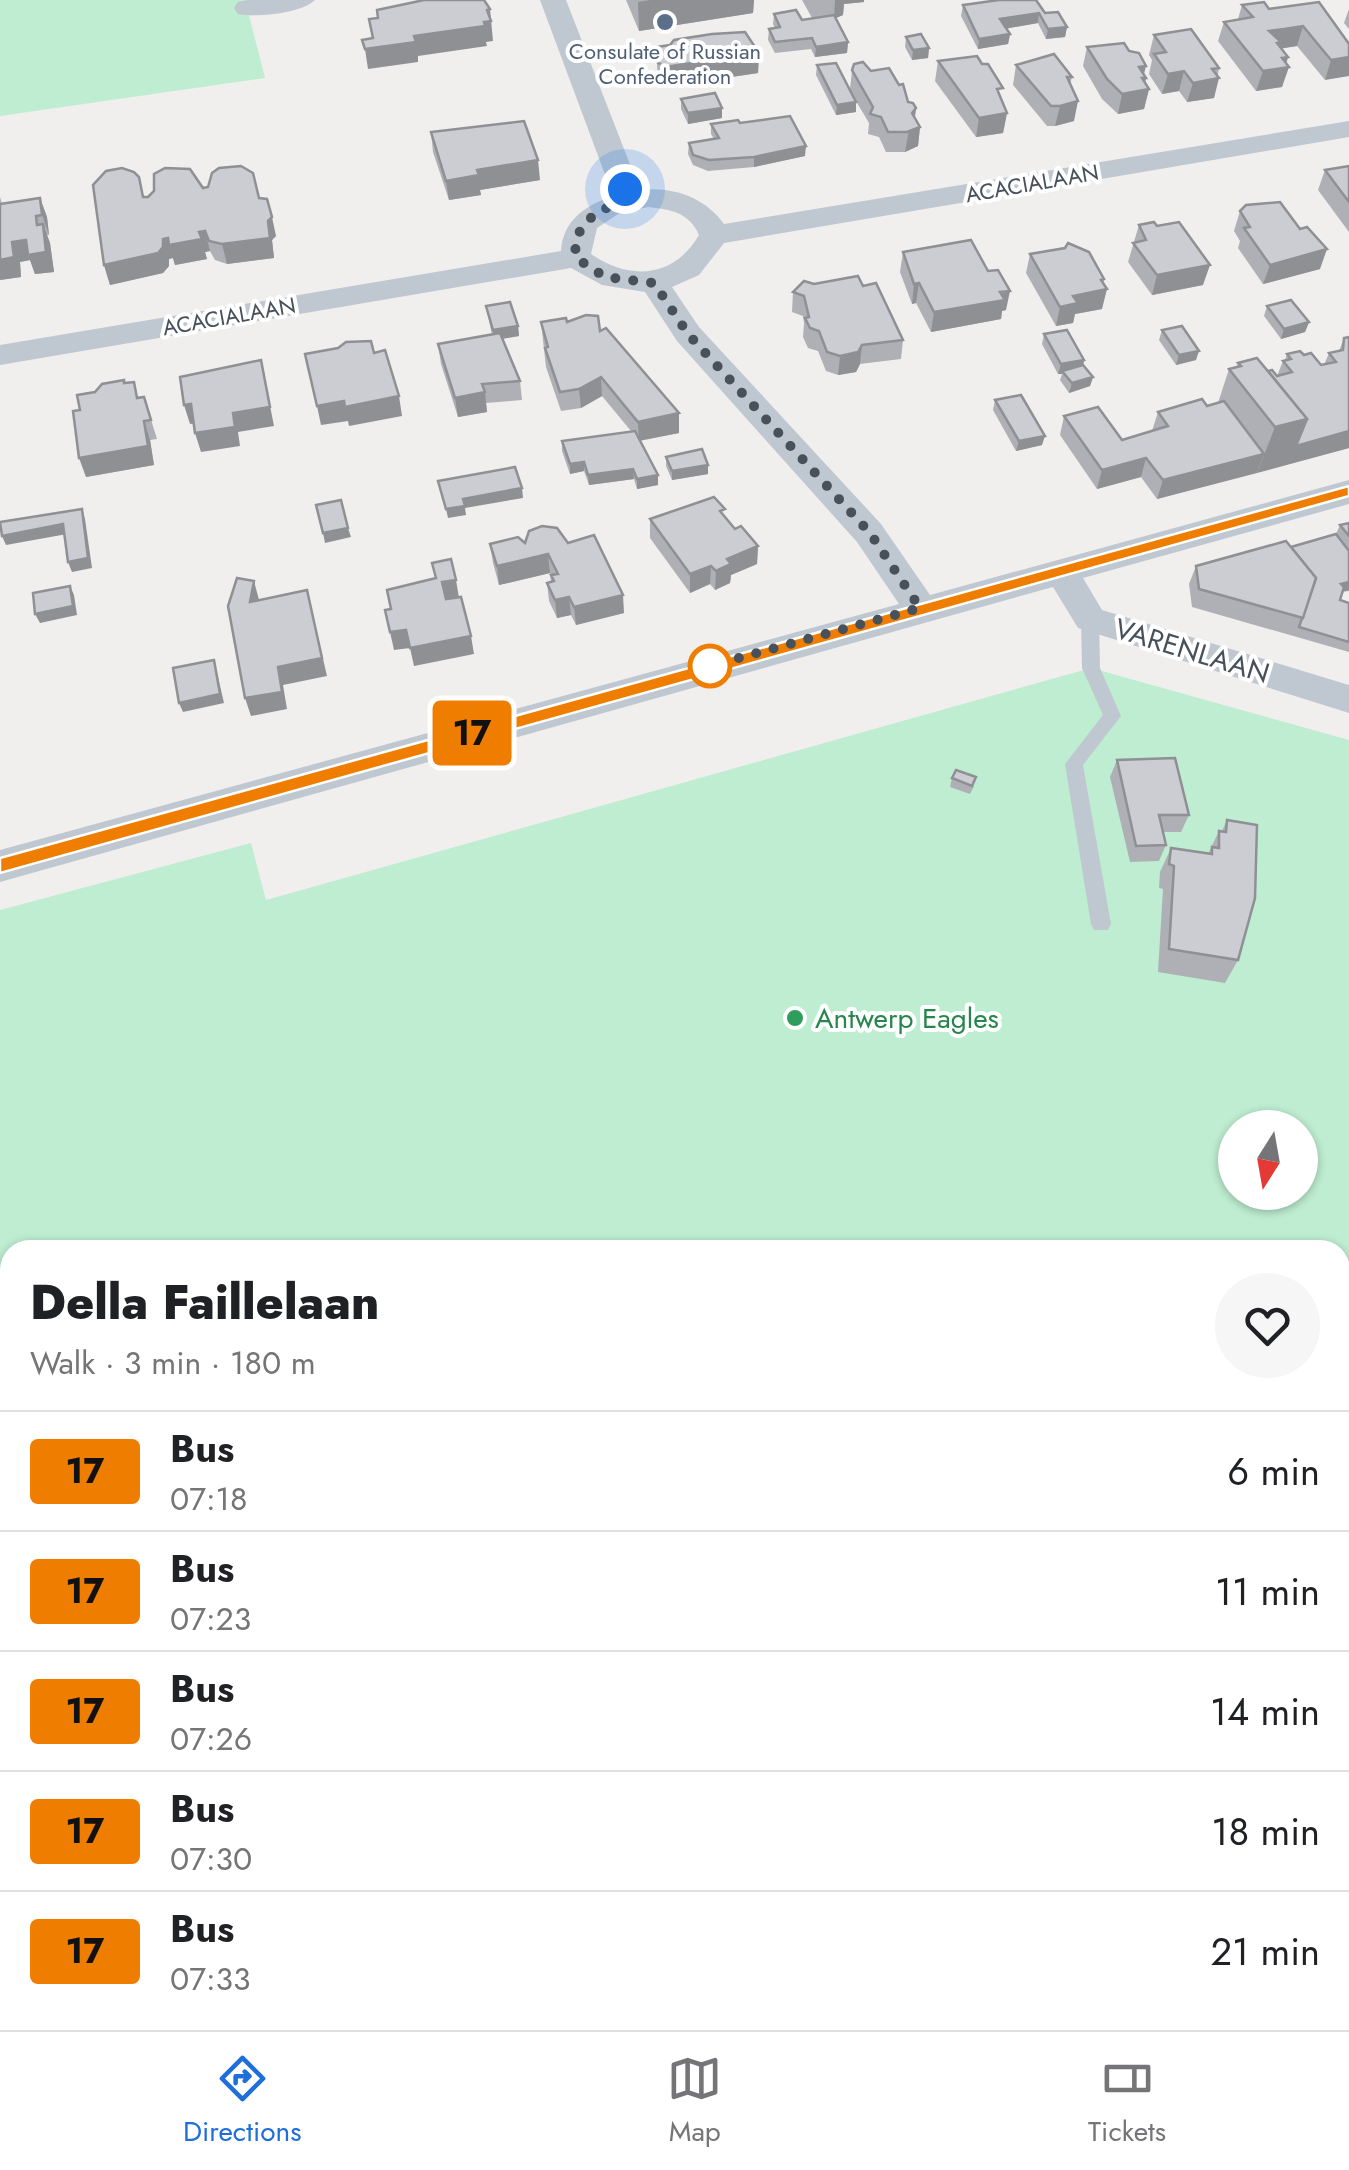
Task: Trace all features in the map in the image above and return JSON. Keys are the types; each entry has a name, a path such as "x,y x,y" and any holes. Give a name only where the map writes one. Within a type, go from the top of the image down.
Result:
{"street":[{"path":"247,8 302,0"},
{"path":"553,0 629,200"},
{"name":"ACACIALAAN","path":"714,235 1349,129"},
{"path":"648,198 685,204 710,222 714,235 708,250 694,265 654,283 605,277 576,258 574,245 590,218 604,206 648,198"},
{"name":"ACACIALAAN","path":"0,356 576,258"},
{"path":"654,283 688,334 870,533 920,608"},
{"path":"0,866 1349,492"},
{"name":"VARENLAAN","path":"1060,570 1090,619 1349,699"}],"lane":[{"path":"1090,619 1090,668 1112,716 1074,764 1101,924"}],"green space":[{"path":"0,0 245,0 265,78 0,116"},
{"name":"Antwerp Eagles","path":"1091,668 1349,740 1349,1240 0,1240 0,910 251,843 266,900"}],"building":[{"path":"424,0 484,0 491,21 484,22 485,26 414,36 416,42 365,49 362,40 373,38 369,19 378,18 377,10"},
{"path":"1036,0 1045,13 1058,12 1067,27 1048,29 1039,13 1000,19 1010,34 979,39 963,5"},
{"path":"1264,2 1269,9 1319,2 1349,44 1349,57 1331,60 1303,26 1269,31 1281,42 1277,43 1288,57 1282,58 1289,67 1263,71 1224,22 1253,17 1242,5"},
{"path":"796,10 802,20 834,15 848,42 816,47 812,38 775,42 769,29 780,27 774,14"},
{"path":"1191,29 1219,68 1212,69 1219,78 1193,83 1184,71 1168,74 1154,54 1166,52 1154,35"},
{"path":"745,32 759,53 665,67 657,62 656,47 670,45 674,40"},
{"path":"921,34 929,48 913,50 906,37"},
{"path":"1124,43 1129,51 1139,53 1146,66 1139,67 1146,78 1142,78 1149,89 1122,94 1107,79 1087,47"},
{"path":"1054,54 1072,77 1067,77 1078,101 1051,106 1016,65"},
{"path":"977,56 982,64 988,64 1003,88 997,89 1007,113 979,118 938,61"},
{"path":"863,62 871,71 889,68 899,85 903,84 908,102 916,108 912,113 920,127 888,132 881,117 870,114 873,107 852,70 854,64"},
{"path":"836,63 856,102 837,105 817,65"},
{"path":"715,93 722,108 688,113 681,99"},
{"path":"790,116 806,146 754,157 709,160 693,155 689,143 719,138 711,124"},
{"path":"524,121 538,160 477,170 479,175 446,181 431,132"},
{"path":"241,166 253,173 259,198 267,199 272,217 268,221 270,238 222,244 209,241 205,231 199,232 202,239 169,245 168,238 163,239 158,253 104,265 93,185 106,171 122,168 134,172 139,177 143,197 148,197 154,191 154,174 165,168 190,169 203,188 208,187 212,173 219,168"},
{"path":"1349,166 1349,202 1325,170"},
{"path":"40,198 42,215 36,216 37,225 43,224 46,252 28,255 26,240 12,242 14,257 0,260 0,204"},
{"path":"1280,202 1300,229 1307,227 1327,249 1270,265 1244,228 1250,227 1240,211 1246,205"},
{"path":"1154,222 1157,226 1179,222 1210,265 1157,275 1133,243 1146,240 1139,225"},
{"path":"971,240 988,271 998,270 1010,291 1000,292 1005,300 934,312 919,283 914,284 903,252"},
{"path":"1068,243 1089,252 1107,289 1073,296 1078,303 1060,307 1030,254 1065,248"},
{"path":"858,276 863,286 876,283 903,340 862,345 858,352 840,356 827,352 819,331 810,328 805,318 809,317 804,296 793,292 804,281 814,284"},
{"path":"1291,300 1309,322 1284,329 1267,306"},
{"path":"510,302 518,326 493,330 486,306"},
{"path":"586,315 598,316 600,331 606,328 679,413 638,422 601,377 579,389 560,392 541,322 566,318 567,322"},
{"path":"1182,326 1199,351 1179,355 1162,330"},
{"path":"1067,330 1084,360 1061,364 1044,334"},
{"path":"500,333 520,381 482,384 485,392 455,398 438,344"},
{"path":"1349,337 1349,431 1296,446 1307,419 1268,371 1277,376 1292,372 1283,361 1291,359 1287,354 1300,351 1304,355 1311,353 1321,365 1336,362 1329,353 1343,350 1344,338"},
{"path":"371,341 374,353 385,350 399,396 345,407 344,401 317,406 305,354 338,348 346,342"},
{"path":"1257,358 1307,419 1275,427 1229,369"},
{"path":"261,360 270,407 233,413 235,427 195,433 191,404 184,405 180,377"},
{"path":"1083,365 1093,377 1072,383 1062,371"},
{"path":"124,380 134,382 137,398 144,397 151,420 144,421 148,446 79,458 73,411 80,410 77,395"},
{"path":"1021,395 1045,436 1019,441 995,400"},
{"path":"1202,399 1207,406 1224,401 1264,454 1163,480 1146,458 1102,470 1064,416 1098,407 1122,440 1168,426 1158,412"},
{"path":"635,431 658,475 637,479 633,469 588,475 584,462 570,464 562,441"},
{"path":"702,449 708,465 672,471 666,457"},
{"path":"515,467 522,488 463,499 465,506 446,509 438,481"},
{"path":"714,497 735,529 741,526 758,546 727,559 731,564 716,571 711,566 690,574 650,519"},
{"path":"341,500 348,528 323,533 316,505"},
{"path":"82,509 88,558 68,562 63,524 2,536 0,522"},
{"path":"542,526 557,528 568,543 594,535 623,595 574,607 569,597 555,600 547,583 554,581 551,575 558,574 548,554 497,566 490,544 518,537 525,543 529,531"},
{"path":"1336,534 1349,551 1349,582 1341,584 1344,587 1340,600 1349,603 1349,642 1299,627 1316,578 1291,547"},
{"path":"1286,541 1316,578 1303,618 1199,589 1196,566"},
{"path":"451,559 456,580 442,582 446,599 461,597 471,636 410,648 406,630 390,632 385,610 391,609 387,590 436,578 432,563"},
{"path":"237,578 254,581 250,602 307,590 322,658 278,667 282,692 245,698 228,606"},
{"path":"70,586 73,606 35,614 33,593"},
{"path":"214,660 220,694 179,703 173,668"},
{"path":"1175,758 1189,815 1159,815 1166,845 1136,846 1117,760"},
{"path":"956,770 976,777 972,786 952,778"},
{"path":"1227,820 1257,825 1255,898 1238,960 1169,949 1174,866 1169,864 1171,848 1212,854 1212,847 1219,848 1219,831 1226,832"}],"bus line":[{"name":"17","path":"0,866 840,630 1349,492"}],"place":[{"name":"Consulate of Russian Confederation","path":"665,22"},
{"name":"Antwerp Eagles","path":"795,1018"}],"route":[{"path":"625,189 629,200 604,206 581,229 574,245 576,258 605,277 629,283 654,283 688,334 870,533 920,608 710,666"}]}
